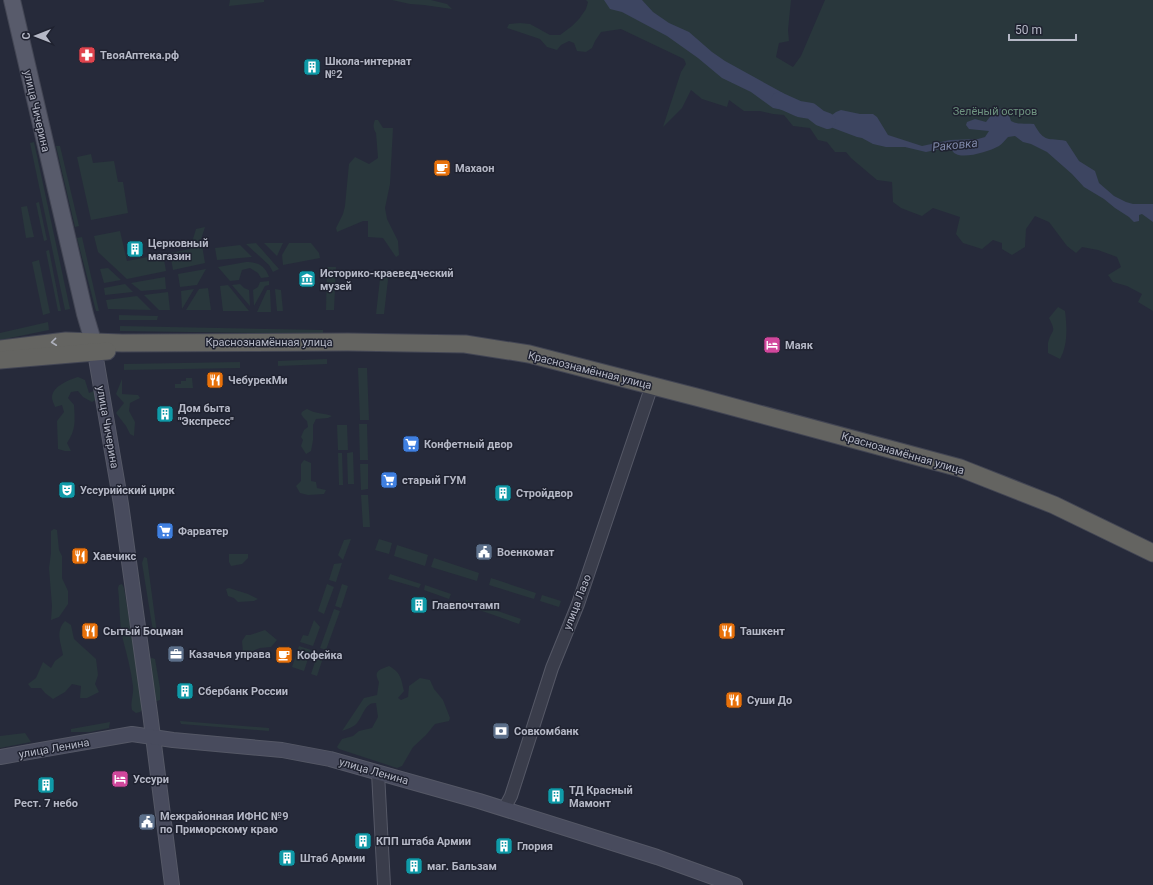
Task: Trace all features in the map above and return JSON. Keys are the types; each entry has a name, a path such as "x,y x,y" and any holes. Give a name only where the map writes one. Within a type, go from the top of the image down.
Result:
{"highway":[{"name":"Краснознамённая улица","path":"0,349 66,341 94,346 456,352 529,358 649,394 749,416"},
{"name":"Краснознамённая улица","path":"0,360 122,343 348,342 465,344 529,358 749,416 931,460 1073,522 1153,563"},
{"name":"Краснознамённая улица","path":"976,480 1054,505 1153,553"}],"main road":[{"name":"улица Чичерина","path":"12,0 85,314 94,346 121,504 172,885"},
{"name":"улица Ленина","path":"0,756 132,734 173,740 282,750 330,759 504,809 657,857 735,885"}],"street":[{"name":"улица Лазо","path":"504,809 511,796 552,668 578,604 649,394"},
{"path":"378,773 384,885"}],"green space":[{"path":"230,0 264,0 264,2 229,6"},
{"path":"392,0 431,0 447,4 452,9 410,4"},
{"name":"Зелёный остров","path":"586,0 791,0 788,30 789,41 779,43 776,57 793,67 801,56 825,0 1153,0 1153,311 1138,302 1142,294 1127,286 1113,282 1108,275 1121,267 1117,257 1098,250 1082,247 1076,253 1067,246 1049,222 1035,216 1026,229 1025,247 1012,255 1002,249 1002,243 993,240 982,249 963,243 956,234 960,217 933,208 922,216 901,208 893,202 892,182 877,180 846,152 835,152 827,142 818,140 810,128 793,126 784,115 760,111 744,111 729,100 727,107 702,99 691,90 682,108 663,127 681,72 686,64 684,59 621,29 601,32 592,48 586,52 577,51 574,43 569,41 561,45 557,50 547,47 540,39 507,28 509,24 530,24 550,35 560,35 579,19 586,9 588,2"},
{"path":"375,120 378,120 383,128 393,128 390,184 385,208 387,219 398,241 399,255 396,257 383,238 368,237 368,221 363,221 337,232 336,228 345,206 349,164 355,157 369,164 378,158 376,133 374,130"},
{"path":"34,142 70,309 65,310 30,143"},
{"path":"56,146 60,146 79,226 75,227"},
{"path":"91,154 93,163 114,161 118,182 123,182 128,213 91,220 77,157"},
{"path":"39,202 47,240 44,241 36,203"},
{"path":"27,206 34,237 26,238 21,207"},
{"path":"205,227 201,239 205,263 173,270 170,253 190,249 196,229"},
{"path":"120,231 127,261 163,254 166,271 127,279 98,252 94,236"},
{"path":"82,237 99,311 96,311 77,238"},
{"path":"256,243 279,269 273,272 269,265 246,244"},
{"path":"264,243 283,243 277,256"},
{"path":"289,243 311,243 319,253 320,258 283,265 282,255"},
{"path":"240,245 252,257 217,260 215,248"},
{"path":"49,250 61,311 58,311 46,251"},
{"path":"39,260 50,313 43,315 32,262"},
{"path":"246,262 260,265 269,277 261,278 258,273 250,268 242,270 239,280 230,281 218,267"},
{"path":"327,267 336,267 334,310 326,310"},
{"path":"108,268 121,280 104,283 100,269"},
{"path":"206,269 197,285 180,287 178,274"},
{"path":"381,270 389,271 384,314 376,314"},
{"path":"165,277 166,289 141,291 131,283"},
{"path":"269,281 269,285 265,286 254,306 253,290 258,287 260,282"},
{"path":"125,284 133,292 105,295 104,288"},
{"path":"240,284 249,290 250,306 232,285"},
{"path":"228,285 249,311 223,311 220,286"},
{"path":"208,288 211,310 186,310 199,289"},
{"path":"194,289 182,309 181,291"},
{"path":"275,289 281,290 283,311 277,311"},
{"path":"267,290 270,290 271,312 257,312"},
{"path":"168,292 170,310 159,310 144,295"},
{"path":"137,296 151,310 108,309 106,300"},
{"path":"1058,307 1065,311 1066,323 1066,342 1060,359 1048,353 1048,343 1053,331 1049,318"},
{"path":"119,315 158,316 157,320 119,320"},
{"path":"48,322 49,330 0,340 0,333"},
{"path":"120,326 323,330 323,334 120,331"},
{"path":"327,359 327,364 278,366 278,361"},
{"path":"240,362 240,368 124,370 124,364"},
{"path":"358,368 367,368 369,420 360,420"},
{"path":"78,377 85,380 89,393 96,390 97,399 92,402 83,397 78,391 71,392 68,398 74,405 75,416 72,434 67,443 71,451 65,451 58,449 57,421 64,412 62,405 55,407 52,398 58,387"},
{"path":"186,378 192,378 193,388 175,388 175,384 181,384 181,381 186,381"},
{"path":"122,379 122,394 138,395 140,398 130,403 129,411 135,422 134,436 130,434 116,413 124,403 116,394"},
{"path":"307,409 313,412 332,416 328,418 316,419 313,425 311,451 306,454 301,446 303,440 301,437 304,430 308,427 307,421 301,413"},
{"path":"359,424 367,424 368,460 360,460"},
{"path":"337,425 347,425 348,450 338,450"},
{"path":"353,452 354,484 348,484 347,453"},
{"path":"338,453 342,453 343,485 339,485"},
{"path":"304,460 311,463 311,481 316,482 317,488 326,490 324,494 308,495 300,493 296,486 301,481 301,464"},
{"path":"360,464 368,464 368,489 361,490"},
{"path":"361,495 368,495 370,527 363,527"},
{"path":"54,529 57,530 59,550 62,556 62,578 68,591 68,604 59,617 51,620 52,606 49,568 51,531"},
{"path":"351,539 343,560 338,555 344,540"},
{"path":"379,539 392,543 389,554 375,550"},
{"path":"397,545 428,555 425,566 394,556"},
{"path":"229,554 248,554 248,558 242,564 231,566 229,562"},
{"path":"144,557 147,558 157,633 153,631 142,563"},
{"path":"434,558 479,573 477,581 431,567"},
{"path":"342,563 336,582 329,580 334,564"},
{"path":"390,574 421,584 419,588 388,579"},
{"path":"491,578 536,593 534,599 489,585"},
{"path":"122,584 124,588 144,708 140,712 136,713 132,710 131,704 133,686 121,628 118,588 119,585"},
{"path":"327,584 334,587 324,614 318,611"},
{"path":"342,584 348,586 341,608 335,606"},
{"path":"425,585 451,594 449,599 424,590"},
{"path":"229,588 258,599 254,601 238,602 234,598 228,596 226,589"},
{"path":"542,595 561,601 559,607 540,601"},
{"path":"466,600 521,619 519,624 465,605"},
{"path":"334,609 340,611 326,650 320,648"},
{"path":"314,620 320,627 313,646 300,642 303,635 308,636"},
{"path":"65,621 71,625 74,639 96,659 98,675 95,684 99,692 87,698 80,698 81,686 72,684 65,692 53,699 41,688 31,688 28,684 36,678 43,662 51,668 55,661 63,655 59,633"},
{"path":"265,630 277,640 271,647 260,648 243,653 242,641 246,635"},
{"path":"299,646 311,650 304,671 292,667"},
{"path":"318,653 324,655 317,676 311,674"},
{"path":"148,659 155,659 160,688 160,700 154,702"},
{"path":"389,666 400,676 402,683 404,691 398,698 401,700 408,697 409,686 420,678 430,680 434,689 443,700 450,718 449,721 435,724 413,747 402,766 397,768 339,749 337,747 342,739 353,736 359,731 372,728 378,717 376,703 372,703 367,707 356,724 342,731 364,698 377,695 379,682 377,673 378,671"},
{"path":"180,721 269,728 269,731 181,724"},
{"path":"110,722 109,728 90,732 71,732 71,729"},
{"path":"25,733 31,742 0,748 0,736"}],"water":[{"path":"604,0 642,0 653,12 669,23 689,32 725,61 783,93 799,109 797,111 773,108 751,92 722,78 698,58 667,36 622,12 610,9"},
{"path":"815,109 822,116 828,118 841,110 860,114 873,114 877,117 888,135 922,146 950,140 978,139 985,137 989,131 969,129 966,125 967,122 975,119 986,122 996,109 1002,109 1009,115 1011,121 1013,122 1034,124 1044,137 1066,141 1079,161 1095,171 1099,183 1114,196 1133,204 1153,204 1153,222 1142,214 1139,215 1139,221 1134,222 1104,199 1084,187 1047,152 1031,144 1023,142 1015,136 1008,137 999,146 990,150 965,156 955,154 950,147 926,152 905,147 886,147 873,144 862,138 825,125 812,118 808,113"}],"waterway":[{"name":"Раковка","path":"779,100 799,109 811,111 820,118 828,121"}],"place":[{"name":"ТвояАптека.рф","path":"87,55"},
{"name":"Школа-интернат №2","path":"312,67"},
{"name":"Махаон","path":"442,168"},
{"name":"Церковный магазин","path":"135,249"},
{"name":"Историко-краеведческий музей","path":"307,279"},
{"name":"Маяк","path":"772,345"},
{"name":"ЧебурекМи","path":"215,380"},
{"name":"Дом быта \"Экспресс\"","path":"165,414"},
{"name":"Конфетный двор","path":"411,444"},
{"name":"старый ГУМ","path":"389,480"},
{"name":"Уссурийский цирк","path":"67,490"},
{"name":"Стройдвор","path":"503,493"},
{"name":"Фарватер","path":"165,531"},
{"name":"Военкомат","path":"484,552"},
{"name":"Хавчикс","path":"80,556"},
{"name":"Главпочтамп","path":"419,605"},
{"name":"Сытый Боцман","path":"90,631"},
{"name":"Ташкент","path":"727,631"},
{"name":"Казачья управа","path":"176,654"},
{"name":"Кофейка","path":"284,655"},
{"name":"Сбербанк России","path":"185,691"},
{"name":"Суши До","path":"734,700"},
{"name":"Совкомбанк","path":"501,731"},
{"name":"Уссури","path":"120,779"},
{"name":"Рест. 7 небо","path":"46,785"},
{"name":"ТД Красный Мамонт","path":"556,796"},
{"name":"Межрайонная ИФНС №9 по Приморскому краю","path":"147,822"},
{"name":"КПП штаба Армии","path":"363,841"},
{"name":"Глория","path":"504,846"},
{"name":"Штаб Армии","path":"287,858"},
{"name":"маг. Бальзам","path":"414,866"}]}
